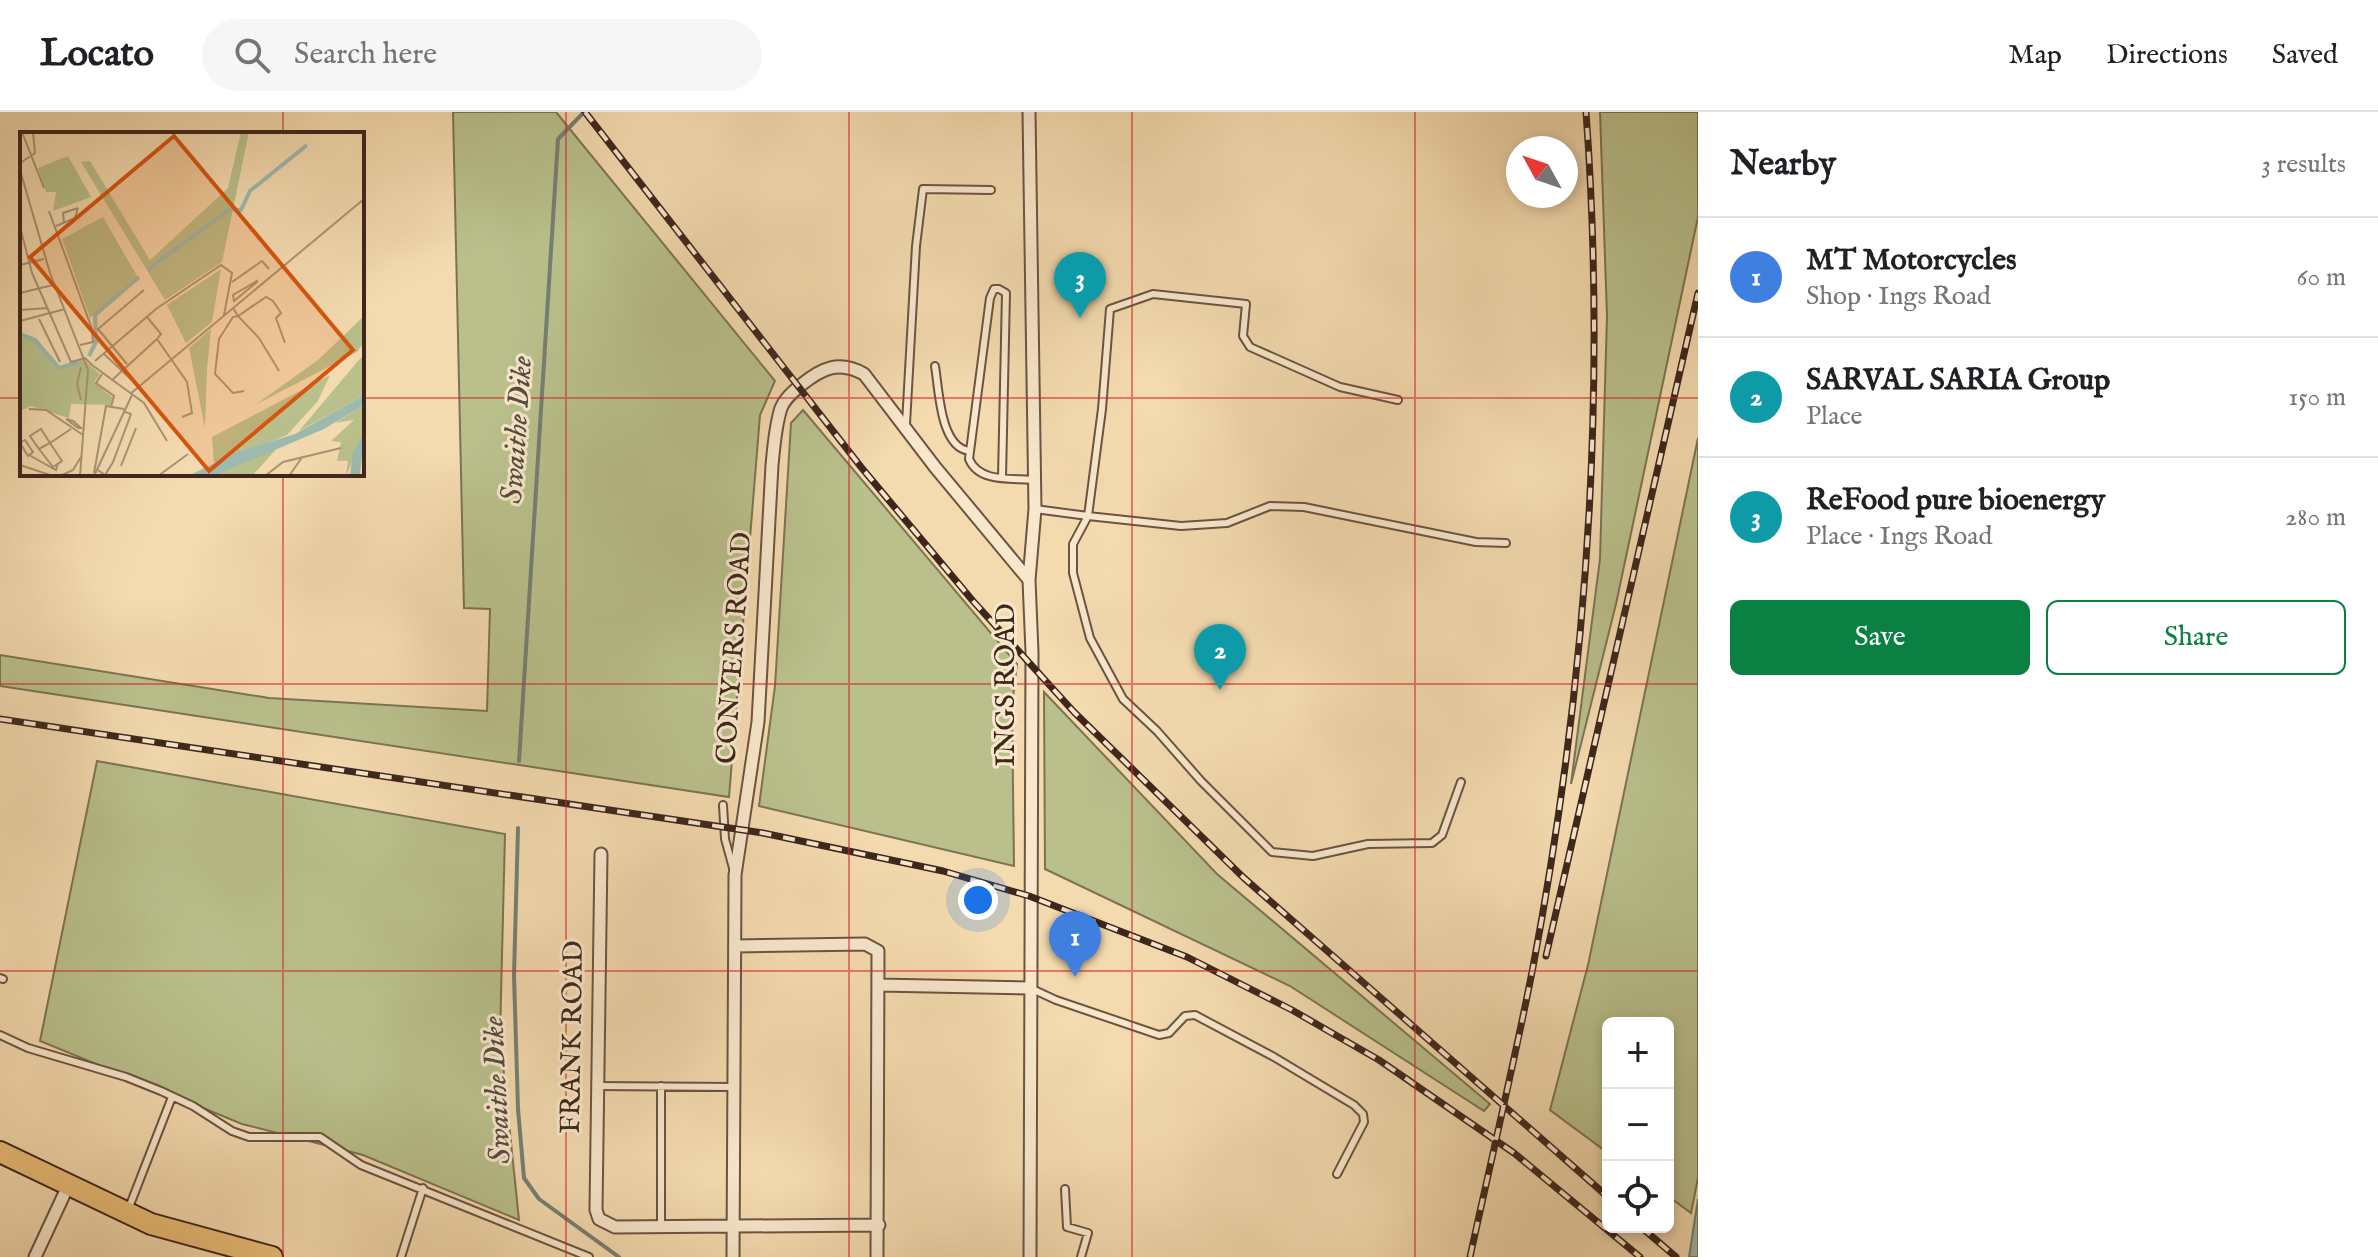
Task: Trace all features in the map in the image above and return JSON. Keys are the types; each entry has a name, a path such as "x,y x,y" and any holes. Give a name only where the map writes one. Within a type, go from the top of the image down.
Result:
{"highway":[{"path":"0,1152 151,1224 224,1251 272,1257"}],"street":[{"name":"INGS ROAD","path":"1029,112 1035,480 1029,580 1032,652 1030,1257"},
{"name":"CONYERS ROAD","path":"733,1257 735,875 758,722 776,428 787,397 818,371 837,365 864,374 1029,580"},
{"name":"FRANK ROAD","path":"601,854 596,1210 599,1219 615,1227 661,1226"},
{"path":"736,946 871,945 878,951 877,1257"},
{"path":"879,985 1030,988"},
{"path":"35,1257 68,1186"},
{"path":"661,1226 879,1225"}],"lane":[{"path":"905,428 915,261 923,189 991,190"},
{"path":"1002,477 1006,299 1004,289 994,289 990,298 969,451 972,467 979,473 1002,477 1035,480"},
{"path":"1398,400 1340,387 1250,347 1243,336 1246,304 1153,294 1110,309 1102,409 1088,516 1073,544 1073,573 1090,638 1123,699 1272,852 1313,856 1368,844 1432,843 1442,835 1461,782"},
{"path":"935,366 948,435 956,446 969,451"},
{"path":"1035,509 1181,526 1227,523 1270,506 1304,507 1476,542 1506,543"},
{"path":"723,805 725,839 735,875"},
{"path":"1030,988 1159,1035 1169,1033 1185,1016 1195,1015 1354,1105 1363,1114 1364,1122 1337,1174"},
{"path":"0,1035 28,1048 126,1077 193,1106 232,1131 249,1137 320,1137 361,1165 589,1257"},
{"path":"596,1086 735,1087"},
{"path":"661,1086 661,1226"},
{"path":"127,1214 172,1097"},
{"path":"401,1257 423,1188"},
{"path":"1065,1189 1067,1227 1088,1233 1081,1257"}],"green space":[{"path":"453,112 556,112 775,381 760,415 729,797 0,686 0,655 269,698 487,711 490,609 464,608"},
{"path":"1600,112 1698,112 1698,217 1616,604 1571,784 1600,559 1607,316"},
{"path":"803,410 1017,664 1012,706 1014,866 759,806 775,686 791,423"},
{"path":"1698,438 1698,1178 1691,1213 1674,1200 1674,1017 1602,1017 1602,1149 1550,1110 1588,965"},
{"path":"1044,692 1217,874 1490,1104 1484,1111 1290,986 1045,869"},
{"path":"97,761 505,834 500,1036 519,1220 363,1155 242,1124 40,1041"}],"shaded area":[{"path":"1698,1199 1698,1257 1689,1257"}],"waterway":[{"name":"Swaithe Dike","path":"519,761 558,139 584,112"},
{"name":"Swaithe Dike","path":"518,828 514,975 518,1109 524,1178 539,1199 619,1257"}],"railway":[{"path":"585,112 861,467 973,601 1074,712 1244,878 1602,1192"},
{"path":"1470,1257 1533,967 1567,755 1579,648 1587,541 1594,327 1586,112"},
{"path":"1546,956 1698,293"},
{"path":"0,719 763,833 943,871 1029,896 1187,957 1292,1010 1379,1060 1514,1153 1640,1257"},
{"path":"1648,1233 1676,1257"}],"place":[{"name":"ReFood pure bioenergy","path":"1080,318"},
{"name":"SARVAL SARIA Group","path":"1220,690"},
{"name":"MT Motorcycles","path":"1075,977"}]}
